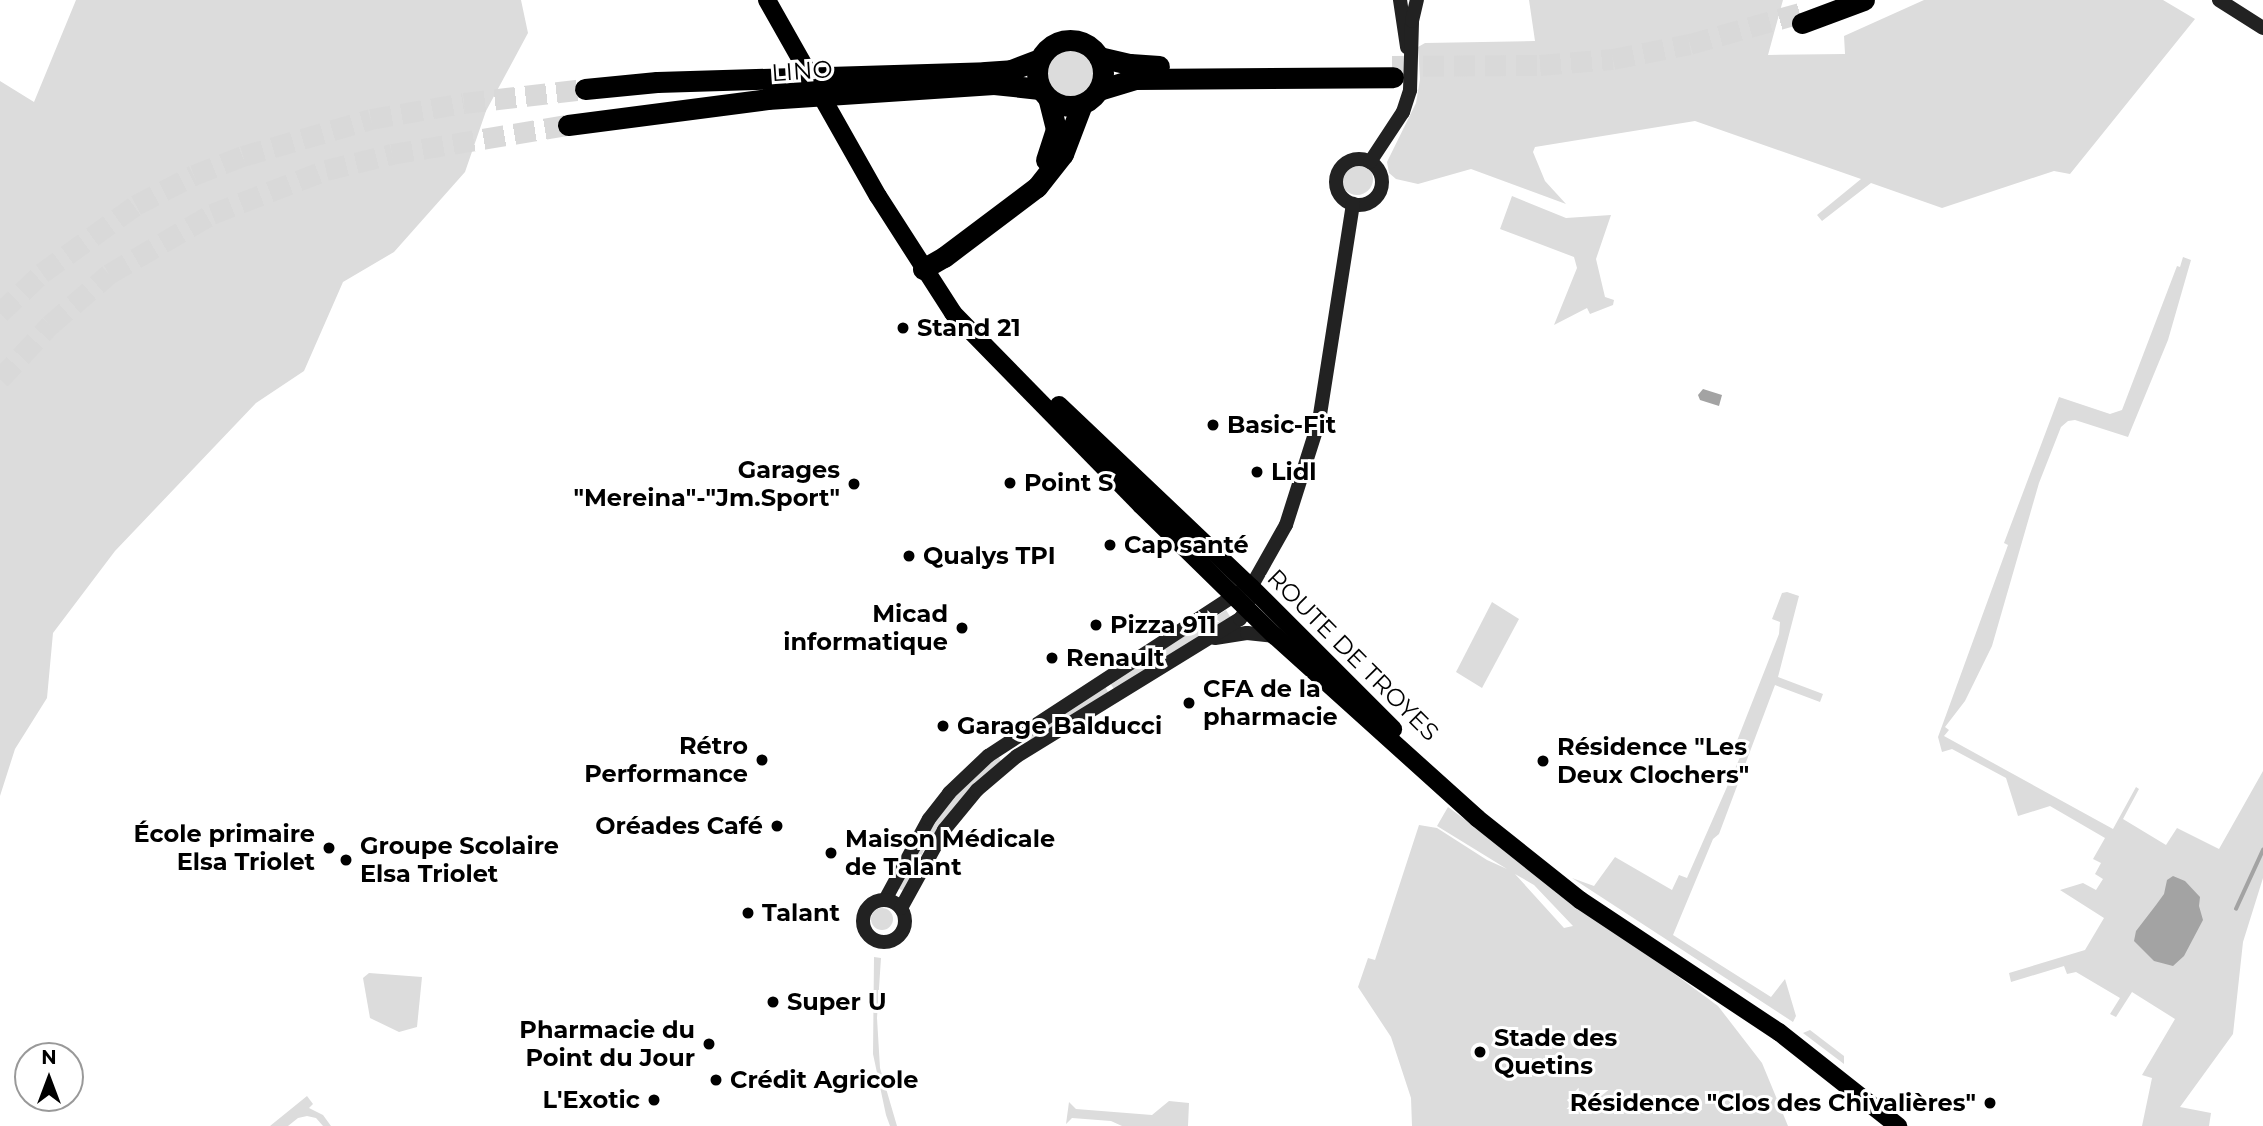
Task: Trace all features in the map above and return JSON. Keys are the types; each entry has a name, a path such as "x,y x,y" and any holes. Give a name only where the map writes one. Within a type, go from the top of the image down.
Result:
{"highway":[{"path":"1837,0 1803,17 1864,0"},
{"name":"LINO","path":"585,89 657,82 1011,70 1039,60 1050,46 1066,40 1082,43 1099,57 1153,66 1398,68"},
{"path":"1099,57 1103,74 1099,90"},
{"path":"923,270 941,245 1023,184 1043,164 1055,135 1056,123 1036,77 1039,60"},
{"path":"923,270 1037,187 1063,154 1082,104 1099,90 1135,79 1398,68"},
{"name":"LINO","path":"568,125 767,99 995,84 1044,94 1067,107 1082,104"}],"main road":[{"path":"767,0 923,270 953,313 1140,505 1246,594 1275,636 1477,818 1580,900 1779,1032 1898,1126"},
{"name":"ROUTE DE TROYES","path":"1246,594 1415,751 1444,786"}],"street":[{"path":"1370,162 1403,112 1410,90 1398,68 1402,30 1400,0"},
{"path":"1398,68 1417,0"},
{"path":"2219,0 2263,28"},
{"path":"1355,159 1370,162 1380,174 1381,189 1373,200 1353,204 1346,200 1337,188 1338,173 1348,162 1355,159"},
{"path":"901,908 885,900 872,904 864,914 865,927 870,937 884,941 901,933 905,921 901,908 944,830 977,790 1017,756 1240,619 1246,594 1286,524 1319,421 1353,204"},
{"path":"885,900 929,819 949,793 988,756 1041,719 1225,603 1246,594"},
{"path":"1200,643 1228,634 1275,636"}],"shaded area":[{"path":"76,0 521,0 528,33 486,111 465,172 394,252 343,282 304,371 256,403 115,551 53,633 47,698 15,749 0,796 0,81 34,102"},
{"path":"1529,0 1783,0 1768,55 1845,54 1844,36 1924,0 2163,0 2195,19 2070,174 2054,171 1942,208 1871,183 1822,221 1817,215 1861,179 1695,121 1535,147 1533,152 1545,181 1566,204 1471,169 1418,184 1396,179 1389,173 1387,162 1416,103 1420,79 1418,47 1425,43 1535,41"},
{"path":"1069,47 1088,54 1095,73 1088,92 1069,99 1050,92 1043,73 1050,54"},
{"path":"1357,163 1368,168 1373,179 1368,190 1357,195 1346,190 1341,179 1346,168"},
{"path":"1512,196 1566,218 1611,215 1596,259 1605,297 1614,300 1613,305 1590,314 1587,308 1554,325 1577,268 1574,257 1500,229"},
{"path":"2183,257 2191,260 2168,340 2128,437 2075,420 2068,421 2061,427 2039,483 1992,646 1965,701 1945,727 1949,730 1944,736 2113,829 2136,787 2139,789 2123,819 2166,845 2177,828 2219,849 2263,771 2263,878 2243,942 2233,1034 2180,1107 2211,1113 2209,1126 2142,1126 2152,1078 2142,1075 2175,1019 2132,992 2116,1017 2110,1014 2120,998 2076,972 2067,974 2064,966 2011,982 2009,973 2085,950 2104,918 2060,890 2083,883 2096,890 2103,879 2095,874 2101,863 2093,859 2105,838 2050,806 2018,816 2006,778 1952,749 1942,752 1938,737 2008,545 2004,543 2059,397 2110,414 2122,410 2177,266 2180,267"},
{"path":"1703,389 1722,395 1719,406 1700,400 1698,395"},
{"path":"1782,593 1799,596 1778,677 1823,694 1820,702 1775,685 1719,834 1713,839 1673,935 1771,997 1785,979 1796,1016 1793,1022 1572,878 1594,886 1615,857 1672,890 1679,875 1687,878 1741,755 1733,751 1779,634 1780,622 1772,619"},
{"path":"1492,602 1519,619 1482,688 1456,672"},
{"path":"1226,610 1231,618 1114,689 1110,683"},
{"path":"1105,686 1108,692 1029,743 1026,737"},
{"path":"998,755 1001,761 951,812 925,848 904,891 897,888 941,810"},
{"path":"1448,807 1718,1006 1762,1063 1788,1126 1412,1126 1411,1098 1391,1037 1358,987 1368,958 1375,960 1419,825 1437,828 1487,860 1507,869 1437,826","holes":["1515,874 1534,885 1573,926 1564,928"]},
{"path":"2173,876 2185,881 2200,897 2199,906 2203,920 2184,956 2173,966 2154,961 2134,941 2136,931 2164,894 2167,880"},
{"path":"878,908 886,908 893,915 893,923 886,930 878,930 871,923 871,915"},
{"path":"874,957 881,958 877,1018 880,1068 897,1126 890,1126 886,1115 873,1054"},
{"path":"369,973 422,977 417,1027 399,1032 370,1018 363,978"},
{"path":"1810,1030 1844,1056 1844,1064 1803,1033"},
{"path":"307,1096 313,1104 309,1108 323,1115 331,1126 323,1126 316,1118 307,1116 298,1118 288,1126 270,1126"},
{"path":"1169,1101 1189,1103 1188,1126 1122,1126 1111,1121 1072,1118 1066,1124 1069,1102 1076,1109 1152,1115"}],"waterway":[{"path":"2236,909 2263,850"}],"tunnel":[{"path":"1392,66 1540,65 1613,59 1690,44 1804,12"},
{"path":"0,313 42,273 136,205 194,175 243,156 371,119 464,103 585,89"},
{"path":"0,379 50,325 109,274 212,214 326,170 392,154 568,125"}],"place":[{"name":"Stand 21","path":"903,328"},
{"name":"Basic-Fit","path":"1213,425"},
{"name":"Lidl","path":"1257,472"},
{"name":"Point S","path":"1010,483"},
{"name":"Garages \"Mereina\"-\"Jm.Sport\"","path":"854,484"},
{"name":"Cap santé","path":"1110,545"},
{"name":"Qualys TPI","path":"909,556"},
{"name":"Pizza 911","path":"1096,625"},
{"name":"Micad informatique","path":"962,628"},
{"name":"Renault","path":"1052,658"},
{"name":"CFA de la pharmacie","path":"1189,703"},
{"name":"Garage Balducci","path":"943,726"},
{"name":"Rétro Performance","path":"762,760"},
{"name":"Résidence \"Les Deux Clochers\"","path":"1543,761"},
{"name":"Oréades Café","path":"777,826"},
{"name":"École primaire Elsa Triolet","path":"329,848"},
{"name":"Maison Médicale de Talant","path":"831,853"},
{"name":"Groupe Scolaire Elsa Triolet","path":"346,860"},
{"name":"Talant","path":"748,913"},
{"name":"Super U","path":"773,1002"},
{"name":"Pharmacie du Point du Jour","path":"709,1044"},
{"name":"Stade des Quetins","path":"1480,1052"},
{"name":"Crédit Agricole","path":"716,1080"},
{"name":"L'Exotic","path":"654,1100"},
{"name":"Résidence \"Clos des Chivalières\"","path":"1990,1103"}]}
